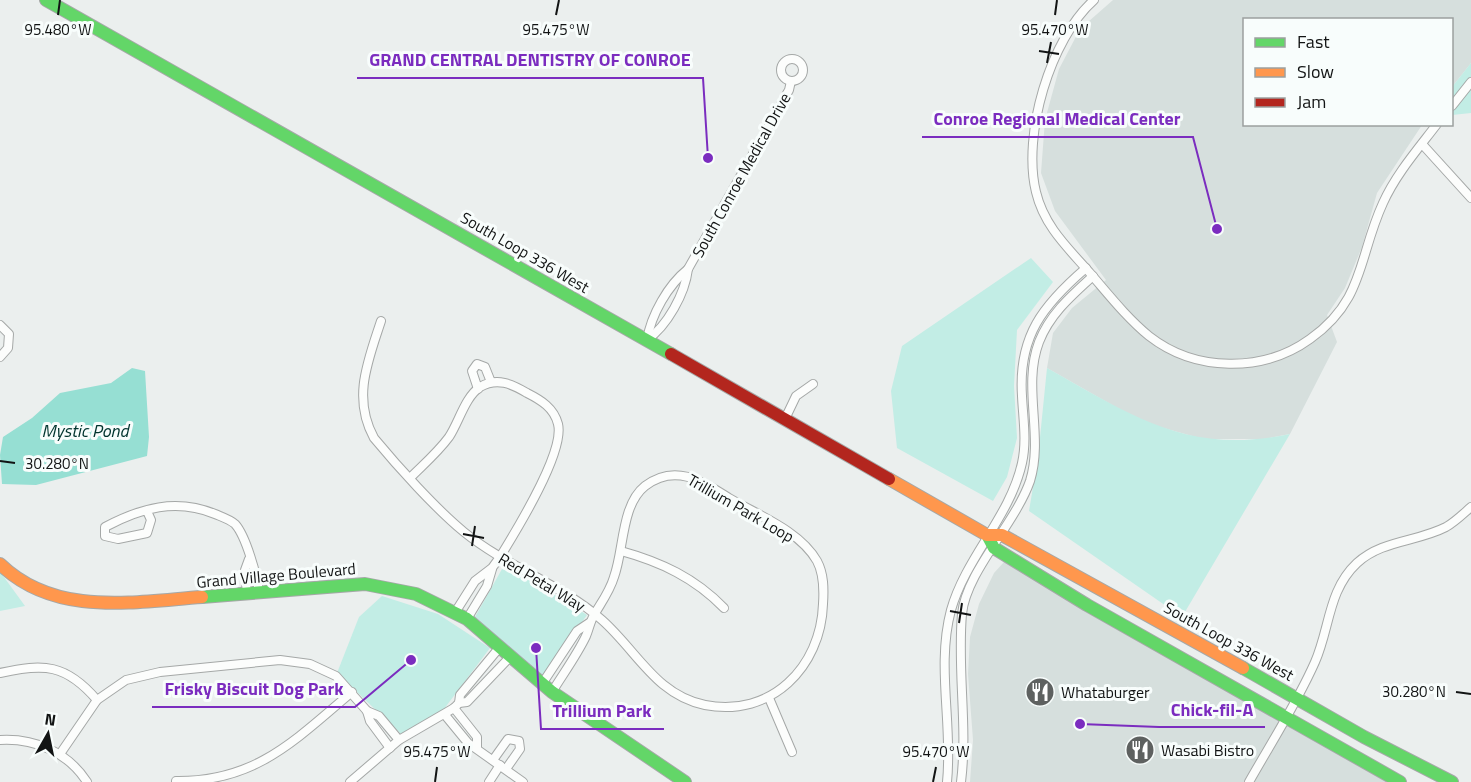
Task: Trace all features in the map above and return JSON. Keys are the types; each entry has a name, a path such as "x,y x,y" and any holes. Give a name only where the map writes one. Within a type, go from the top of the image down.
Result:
{"main road":[{"name":"South Loop 336 West","path":"46,0 987,535 1002,535 1105,590 1415,765 1452,782"},
{"path":"987,535 994,548 1087,605 1400,782"},
{"name":"Grand Village Boulevard","path":"0,564 7,571 47,596 86,604 365,584 416,594 456,611 547,688 685,782"}],"street":[{"path":"1094,0 1065,33 1050,65 1032,159 1036,193 1048,223 1093,276 1150,337 1186,356 1223,364 1244,363 1285,353 1306,342 1329,324 1360,278 1383,203 1402,171 1436,126"},
{"name":"South Conroe Medical Drive","path":"647,340 659,332 686,283 688,269 789,90 791,81"},
{"path":"1453,105 1471,82"},
{"path":"1422,144 1471,198"},
{"path":"947,782 949,717 945,678 949,620 963,579 1016,484 1023,461 1025,441 1021,381 1028,339 1048,304 1086,268"},
{"path":"961,782 964,745 960,670 962,613 972,586 1029,482 1036,441 1032,379 1039,343 1058,310 1093,276"},
{"name":"Red Petal Way","path":"381,321 363,381 363,408 374,438 465,533 594,614"},
{"path":"0,325 9,334 8,348 0,357"},
{"path":"478,389 472,371 477,364 485,367 491,382"},
{"path":"411,477 449,437 470,398 478,389 491,382 508,383 547,405 554,412 559,433 558,444 544,477 500,557 492,568 475,581 456,611"},
{"path":"785,419 796,396 813,384"},
{"path":"1025,441 1036,441"},
{"name":"Trillium Park Loop","path":"547,688 586,636 589,623 614,577 634,499 653,481 673,474 684,474 703,482 803,543 818,563 822,573 824,588 821,629 808,662 790,683 769,698 740,705 719,707 684,699 660,684 594,614"},
{"path":"147,511 151,520 147,533 118,539 110,538 103,532 110,524 147,511 174,504 197,507 225,518 239,529 247,546 249,559 257,571 253,593"},
{"path":"1249,782 1316,660 1331,603 1349,571 1366,556 1381,548 1446,527 1471,507"},
{"path":"621,551 669,567 705,591 724,608"},
{"path":"467,619 487,586 492,568"},
{"name":"Trillium Park Loop","path":"547,688 577,631 589,623"},
{"path":"350,782 399,740 445,715 456,705 460,695 499,648"},
{"path":"456,705 467,702 510,657"},
{"path":"60,754 97,700 112,687 141,675 280,660 295,661 336,676 367,711 370,721 390,748"},
{"path":"0,673 34,666 50,667 76,679 97,700"},
{"path":"176,781 217,779 264,762 290,745 352,692"},
{"path":"769,698 792,752"},
{"path":"456,705 477,737 477,747"},
{"path":"367,711 379,716 399,740"},
{"path":"445,715 468,743 477,747 524,782"},
{"path":"0,740 38,744 60,754 87,782"},
{"path":"489,782 500,764"}],"shaded area":[{"path":"1113,0 1471,0 1471,63 1453,86 1453,18 1243,18 1243,126 1421,126 1377,193 1362,247 1345,288 1327,315 1337,342 1290,434 1264,439 1203,439 1142,422 1047,368 1053,333 1072,308 1106,280 1055,211 1041,173 1045,120 1059,69 1080,29"},
{"path":"1471,63 1471,113 1453,115 1453,86"},
{"path":"1031,258 1053,282 1017,330 1014,386 1017,438 1007,477 993,501 897,448 891,391 902,346"},
{"path":"1047,368 1134,415 1162,427 1190,435 1221,440 1254,439 1290,434 1182,617 1029,511 1038,457"},
{"path":"1004,562 1389,782 970,782 973,740 968,674 970,637 979,604 994,573"},
{"path":"502,569 534,582 587,615 541,678 475,617"},
{"path":"0,571 1,573 25,606 0,611"},
{"path":"382,596 438,614 490,648 444,709 401,734 337,673 359,617"}],"water":[{"name":"Mystic Pond","path":"132,368 145,371 149,437 147,456 36,485 2,484 0,455 3,437 32,418 60,393 111,383"}],"traffic: fast":[{"path":"46,0 671,354"},
{"path":"987,535 994,548 1087,605 1400,782"},
{"path":"202,597 365,584 416,594 467,619 552,692 685,782"},
{"path":"1243,668 1364,737 1452,782"}],"traffic: slow":[{"path":"889,479 987,535 1002,535 1243,668"},
{"path":"0,564 22,581 45,592 70,599 122,603 202,597"}],"traffic: jam":[{"path":"671,354 889,479"}],"place":[{"name":"GRAND CENTRAL DENTISTRY OF CONROE","path":"708,158"},
{"name":"Conroe Regional Medical Center","path":"1217,229"},
{"name":"Trillium Park","path":"536,648"},
{"name":"Frisky Biscuit Dog Park","path":"411,660"},
{"name":"Whataburger","path":"1040,692"},
{"name":"Chick-fil-A","path":"1080,724"},
{"name":"Wasabi Bistro","path":"1140,750"}]}
